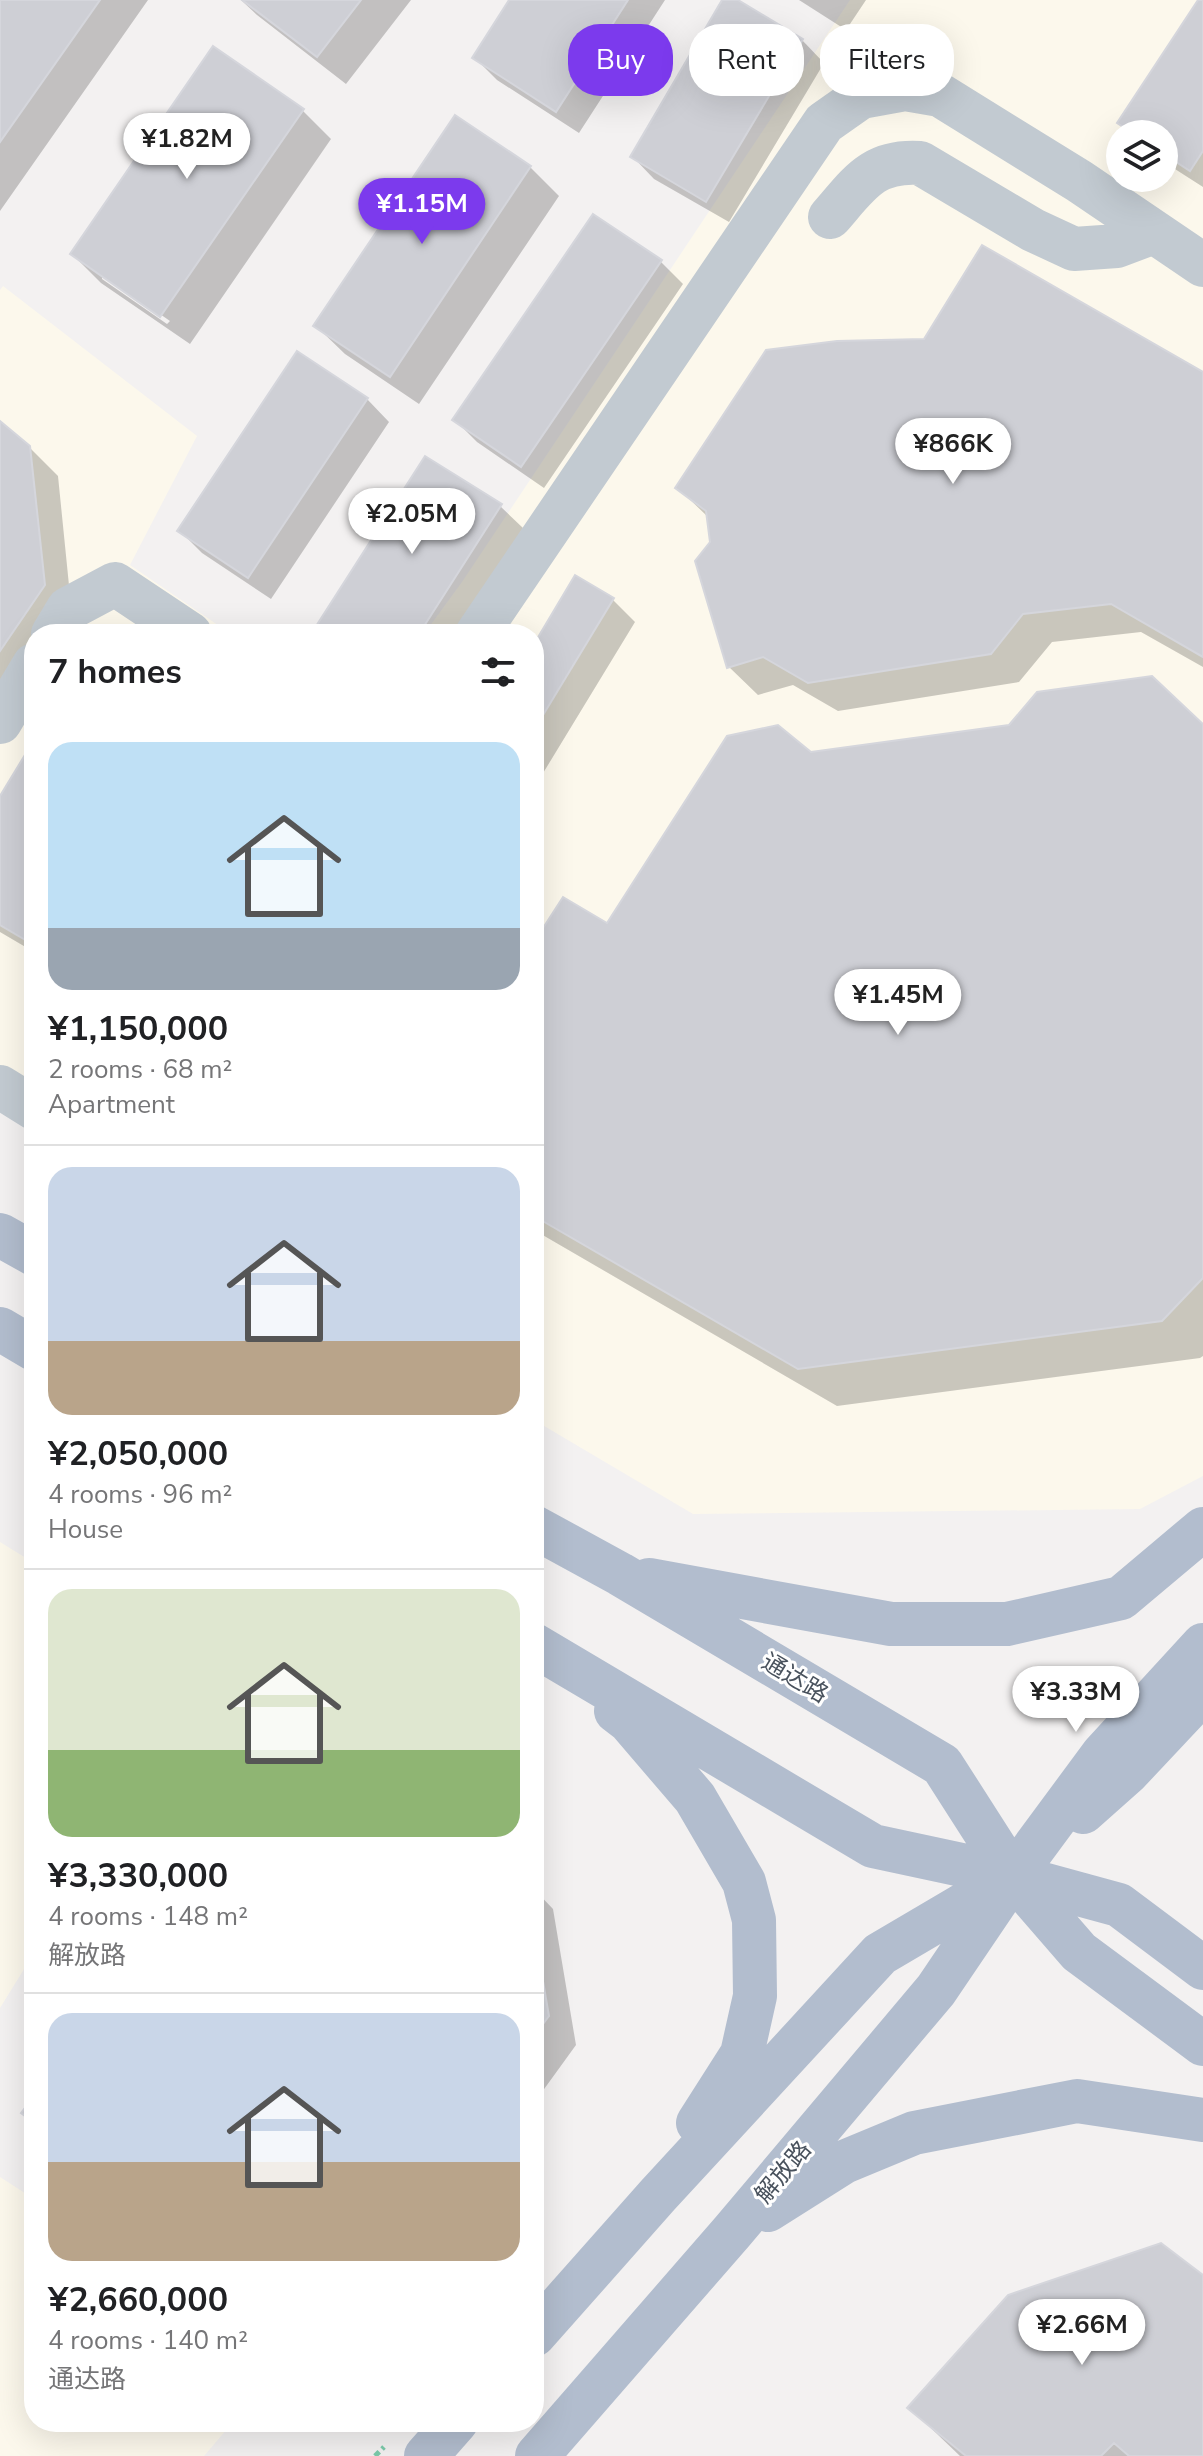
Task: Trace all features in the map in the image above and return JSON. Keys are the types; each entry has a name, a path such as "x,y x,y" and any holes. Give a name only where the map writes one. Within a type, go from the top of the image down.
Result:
{"main road":[{"path":"0,1235 24,1248"},
{"path":"0,1329 24,1343"},
{"path":"620,1574 891,1624 1007,1624 1121,1598 1203,1529"},
{"name":"通达路","path":"544,1532 620,1574 942,1765 1013,1876 1079,1952 1203,2044"},
{"name":"解放路","path":"537,2456 732,2232 936,1990 1013,1876 1103,1754 1203,1645"},
{"path":"544,1654 873,1846 1013,1876 1119,1905 1203,1968"},
{"path":"544,1656 629,1721 695,1798 744,1882 754,1920 755,1996 742,2054 711,2100 658,2195"},
{"name":"解放路","path":"544,2324 880,1954 1013,1876 1128,1772 1203,1692"},
{"path":"732,2232 844,2162 914,2133 1077,2101 1203,2120"},
{"path":"426,2456 447,2432"}],"lane":[{"path":"484,624 824,123 861,97 905,89 940,95 1079,181 1203,265"},
{"path":"830,217 876,170 900,161 920,163 1033,230 1074,249 1117,246 1154,232"},
{"path":"59,624 68,609 115,584 175,624"},
{"path":"0,722 24,682"},
{"path":"0,1087 24,1102"}],"shaded area":[{"path":"850,0 1203,0 1203,1476 1140,1509 693,1514 544,1426 544,624 431,624 786,96 804,96 804,69 820,45 820,96 954,96 954,24 834,24"},
{"path":"3,286 197,436 130,565 216,624 24,624 24,1120 0,1106 0,290"},
{"path":"0,1542 24,1557 24,1969 0,2008"},
{"path":"0,2177 24,2193 24,2432 224,2432 204,2456 0,2456"}],"building":[{"path":"0,0 100,0 0,142"},
{"path":"242,0 361,0 317,57"},
{"path":"509,0 628,0 613,24 568,24 568,93 556,112 472,58"},
{"path":"722,0 738,0 778,24 708,24"},
{"path":"1198,0 1203,0 1203,151 1190,171 1178,163 1178,120 1119,120"},
{"path":"213,46 304,109 160,317 70,254"},
{"path":"689,56 689,96 769,96 706,202 630,157 666,96 673,96 673,84"},
{"path":"455,115 531,166 390,377 313,326"},
{"path":"593,214 662,260 521,467 452,420"},
{"path":"982,245 1203,372 1203,657 1111,604 1023,614 991,654 808,683 763,657 727,668 695,561 710,542 706,511 675,488 766,350 837,341 924,339"},
{"path":"297,351 368,398 248,578 177,531"},
{"path":"0,421 30,446 45,585 0,651"},
{"path":"425,456 502,504 425,624 317,624"},
{"path":"575,575 614,598 544,714 544,627"},
{"path":"1152,676 1203,724 1203,1278 1162,1321 798,1369 544,1222 544,926 563,897 607,923 727,736 778,725 811,752 1009,725 1037,692"},
{"path":"24,756 24,939 0,925 0,796"},
{"path":"544,1987 549,2016 544,2023"},
{"path":"1161,2243 1203,2275 1203,2456 1129,2456 1114,2443 1101,2456 966,2456 907,2408 1008,2295"}]}
